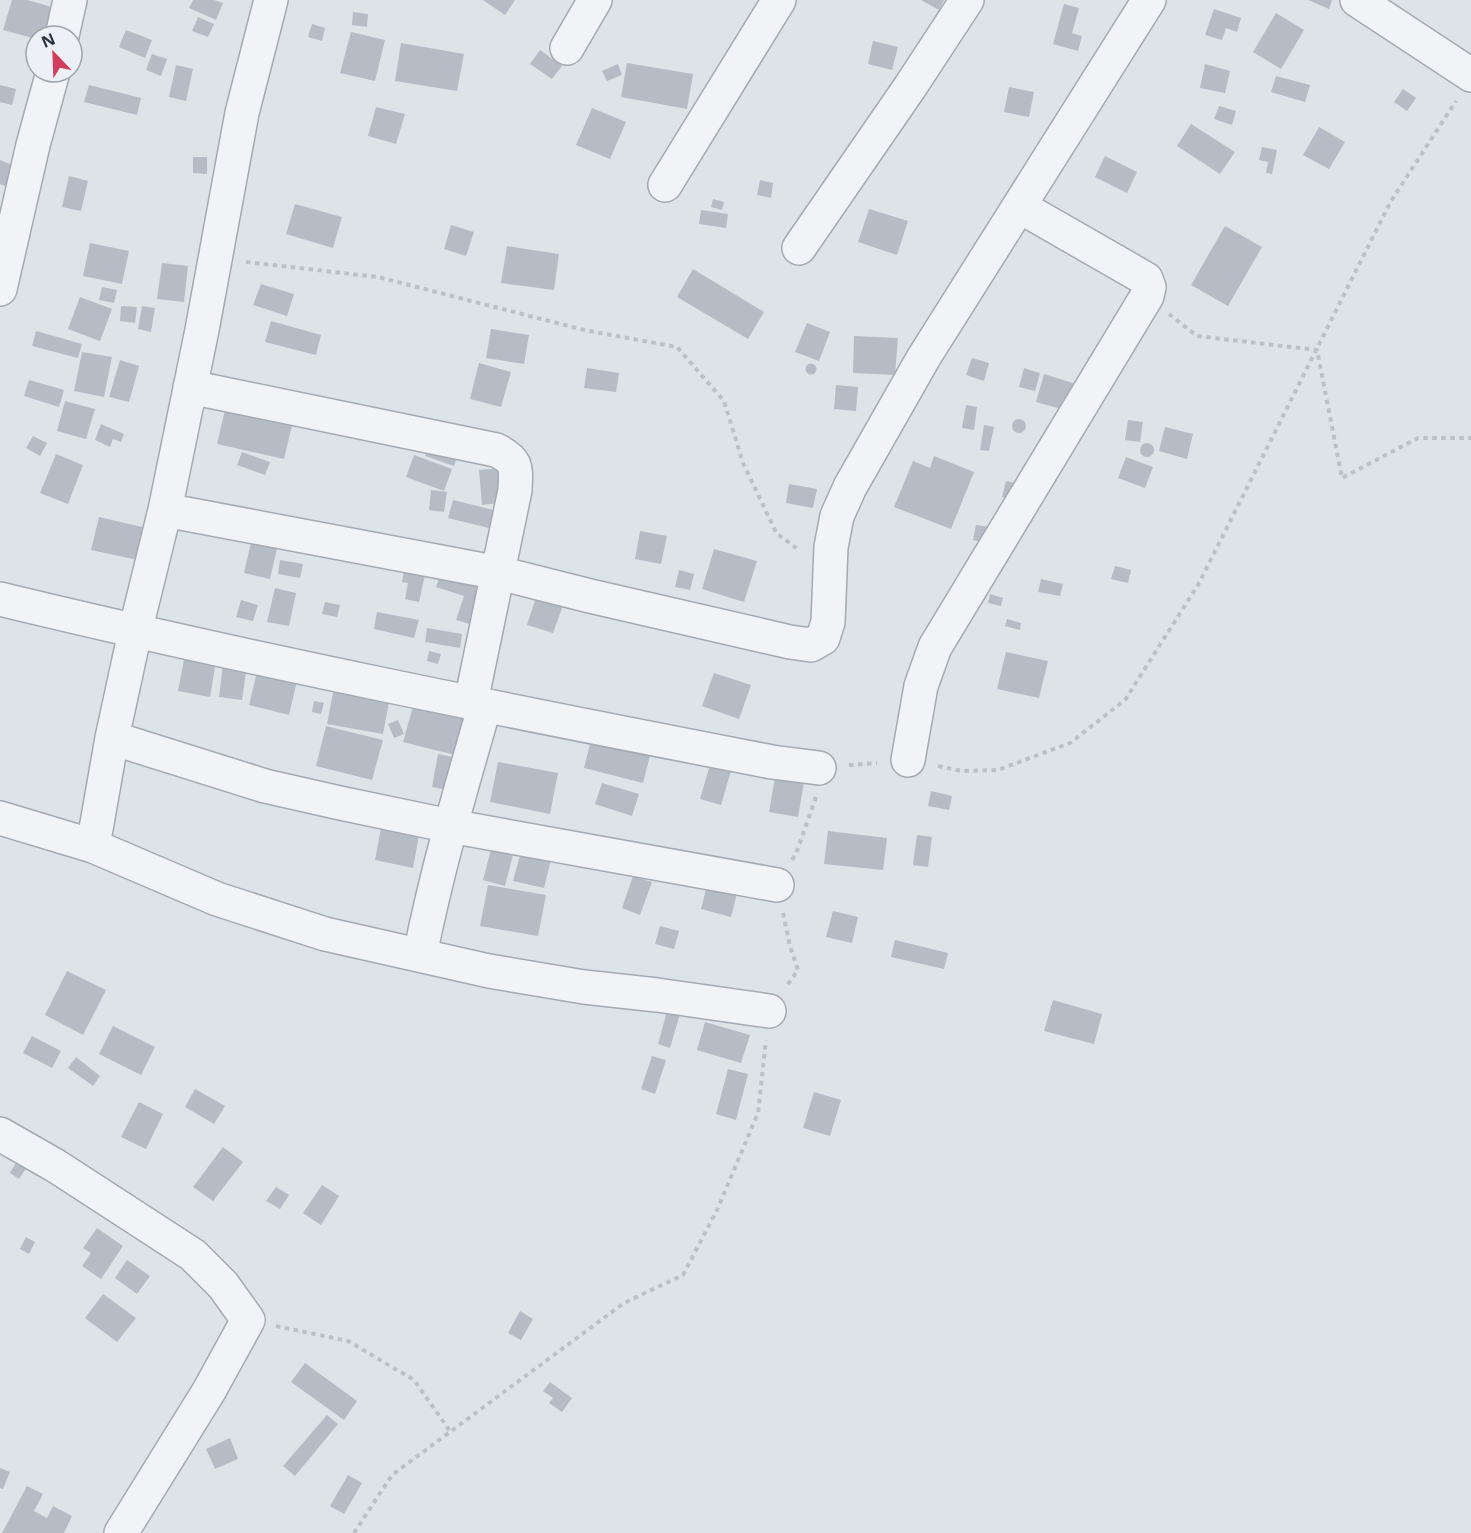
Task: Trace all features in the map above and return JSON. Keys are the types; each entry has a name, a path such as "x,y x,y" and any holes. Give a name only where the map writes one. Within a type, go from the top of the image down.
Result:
{"street":[{"path":"65,24 70,0"},
{"path":"93,846 112,738 165,510 216,259 242,113 271,0"},
{"path":"567,48 595,0"},
{"path":"665,185 779,0"},
{"path":"799,248 967,0"},
{"path":"165,510 499,573 757,635 811,645 823,638 828,622 831,547 837,516 850,487 924,357 1149,0"},
{"path":"1357,0 1465,86"},
{"path":"0,289 33,145 50,84"},
{"path":"908,760 921,686 935,647 1147,296 1149,287 1146,279 1019,206"},
{"path":"190,387 496,450 510,457 516,470 478,704 432,894 420,955"},
{"path":"0,599 135,632 478,704 772,762 819,768"},
{"path":"112,738 265,786 450,826 777,885"},
{"path":"0,818 93,846 217,899 325,934 489,971 584,987 769,1011"},
{"path":"0,1134 56,1166 193,1255 223,1285 248,1320 209,1391 121,1533"}],"path":[{"path":"819,768 908,760 960,771 998,770 1070,743 1125,700 1198,585 1391,201 1465,86"},
{"path":"216,259 378,277 584,330 677,347 724,400 743,463 776,533 830,575"},
{"path":"1147,296 1197,336 1317,350"},
{"path":"1317,350 1342,478 1418,438 1471,438"},
{"path":"354,1533 392,1475 624,1303 683,1275 717,1210 758,1113 769,1011"},
{"path":"248,1320 348,1341 414,1380 450,1431"}],"building":[{"path":"12,0 27,0 66,11 62,24 24,24 24,36 3,30"},
{"path":"193,0 214,0 223,3 216,20 189,8"},
{"path":"483,0 515,0 505,15"},
{"path":"921,0 944,0 939,10"},
{"path":"1308,0 1332,0 1329,9"},
{"path":"1064,4 1079,8 1072,33 1082,36 1078,51 1053,44"},
{"path":"1214,9 1241,18 1237,32 1226,28 1222,40 1205,35"},
{"path":"353,12 368,14 367,27 352,25"},
{"path":"1276,13 1304,30 1281,69 1253,52"},
{"path":"198,17 214,24 208,37 192,31"},
{"path":"312,24 325,28 322,41 308,37"},
{"path":"126,30 152,40 145,58 119,47"},
{"path":"351,32 385,40 375,81 340,73"},
{"path":"873,41 898,47 892,70 868,64"},
{"path":"401,43 464,54 457,91 395,81"},
{"path":"540,50 562,66 552,79 530,64"},
{"path":"152,54 167,59 161,76 146,70"},
{"path":"627,63 693,74 687,109 621,97"},
{"path":"618,64 622,75 607,81 602,71"},
{"path":"1205,64 1230,71 1225,93 1200,88"},
{"path":"176,65 193,69 186,101 169,97"},
{"path":"1276,76 1310,85 1305,102 1271,92"},
{"path":"0,85 16,89 12,105 0,102"},
{"path":"89,85 141,98 137,115 84,102"},
{"path":"1009,87 1034,92 1029,117 1004,112"},
{"path":"1403,89 1416,98 1407,111 1394,102"},
{"path":"1219,106 1236,111 1232,125 1214,119"},
{"path":"376,107 405,114 396,144 368,136"},
{"path":"592,108 626,122 610,159 576,145"},
{"path":"1191,124 1235,152 1220,174 1177,146"},
{"path":"1319,127 1345,142 1329,169 1303,155"},
{"path":"1262,147 1277,150 1272,174 1266,173 1268,162 1259,160"},
{"path":"1105,156 1137,172 1127,193 1095,177"},
{"path":"193,157 207,157 207,174 193,173"},
{"path":"0,160 20,168 13,189 0,184"},
{"path":"69,176 88,181 81,211 62,207"},
{"path":"760,180 773,183 771,198 757,195"},
{"path":"713,199 724,202 722,210 711,207"},
{"path":"295,204 342,217 333,248 286,234"},
{"path":"869,209 908,221 897,255 858,242"},
{"path":"701,210 728,214 726,228 699,224"},
{"path":"451,225 474,232 466,256 444,249"},
{"path":"1225,226 1262,247 1228,306 1191,285"},
{"path":"90,243 129,251 122,284 83,276"},
{"path":"507,246 559,254 554,290 501,283"},
{"path":"162,263 188,266 184,302 157,299"},
{"path":"693,269 764,312 748,339 677,297"},
{"path":"261,284 294,294 287,316 253,305"},
{"path":"102,287 117,290 114,303 99,300"},
{"path":"80,297 112,309 100,341 68,329"},
{"path":"121,306 137,307 135,323 120,321"},
{"path":"142,306 155,308 151,332 138,329"},
{"path":"271,321 321,335 316,355 265,342"},
{"path":"807,323 830,332 819,361 795,352"},
{"path":"491,329 529,335 524,364 486,358"},
{"path":"36,331 82,344 78,358 32,346"},
{"path":"854,336 898,338 895,375 853,373"},
{"path":"82,352 112,357 104,397 74,391"},
{"path":"972,358 989,363 984,381 966,375"},
{"path":"120,360 139,366 129,402 109,397"},
{"path":"479,363 511,372 501,407 470,399"},
{"path":"811,363 817,369 811,375 805,369"},
{"path":"587,368 619,373 616,392 584,388"},
{"path":"1024,368 1040,373 1035,391 1019,387"},
{"path":"1044,374 1073,383 1065,410 1036,402"},
{"path":"29,380 64,390 59,407 24,396"},
{"path":"836,385 858,387 856,411 834,409"},
{"path":"65,401 95,409 86,439 57,431"},
{"path":"966,405 977,407 974,430 962,428"},
{"path":"226,406 293,421 284,459 217,444"},
{"path":"1016,419 1022,419 1026,426 1022,433 1016,433 1012,429 1012,423"},
{"path":"1128,420 1143,422 1140,442 1125,440"},
{"path":"101,424 124,434 121,442 113,439 110,447 95,440"},
{"path":"984,425 994,427 989,451 980,450"},
{"path":"1165,427 1193,434 1187,459 1159,451"},
{"path":"33,436 47,443 40,456 26,448"},
{"path":"431,438 460,448 454,466 425,456"},
{"path":"1147,443 1152,445 1154,450 1152,455 1147,457 1142,455 1140,450 1142,445"},
{"path":"242,452 270,462 265,475 237,465"},
{"path":"56,454 83,465 68,504 40,493"},
{"path":"414,455 452,469 444,491 406,477"},
{"path":"934,456 974,472 951,529 894,507 913,461 930,468"},
{"path":"1126,457 1153,467 1145,488 1118,478"},
{"path":"503,468 507,502 482,505 479,470"},
{"path":"1006,481 1021,484 1018,500 1002,497"},
{"path":"789,484 817,489 813,508 786,503"},
{"path":"431,490 447,492 444,512 429,510"},
{"path":"453,500 498,511 493,529 448,518"},
{"path":"99,517 155,530 147,562 91,550"},
{"path":"976,525 990,527 987,543 973,540"},
{"path":"254,529 280,535 270,579 244,573"},
{"path":"640,531 667,536 661,564 635,559"},
{"path":"714,549 757,561 744,602 702,589"},
{"path":"280,560 303,564 300,578 278,574"},
{"path":"444,564 489,578 473,625 456,620 464,596 436,587"},
{"path":"405,566 426,570 419,602 405,599 408,583 402,582"},
{"path":"1115,566 1131,570 1128,583 1111,579"},
{"path":"679,570 694,574 690,590 675,587"},
{"path":"1041,579 1063,584 1060,596 1038,592"},
{"path":"275,588 296,593 289,626 267,622"},
{"path":"538,591 565,600 553,633 527,625"},
{"path":"990,594 1003,598 1001,606 988,603"},
{"path":"241,600 258,605 253,621 236,617"},
{"path":"325,602 340,605 337,617 322,614"},
{"path":"377,612 419,620 414,638 374,629"},
{"path":"1007,619 1021,623 1020,630 1005,626"},
{"path":"427,628 462,634 460,648 425,642"},
{"path":"186,649 217,655 210,697 178,691"},
{"path":"429,651 441,654 438,664 427,661"},
{"path":"1006,652 1048,661 1039,698 997,689"},
{"path":"224,655 248,658 242,700 219,697"},
{"path":"257,672 297,681 289,715 249,705"},
{"path":"714,673 751,685 739,719 702,706"},
{"path":"335,683 391,692 383,734 327,724"},
{"path":"415,699 471,713 459,756 403,742"},
{"path":"314,701 324,703 321,714 312,712"},
{"path":"398,720 404,734 394,738 388,724"},
{"path":"326,726 383,740 372,780 316,766"},
{"path":"593,732 652,748 643,783 584,768"},
{"path":"438,754 453,757 447,790 432,787"},
{"path":"712,758 733,764 721,805 700,799"},
{"path":"498,762 558,773 550,814 490,802"},
{"path":"776,772 805,777 798,817 769,812"},
{"path":"602,783 639,794 632,816 595,804"},
{"path":"931,791 952,796 949,810 928,806"},
{"path":"381,828 419,835 413,868 375,860"},
{"path":"828,831 887,838 883,870 824,864"},
{"path":"917,835 932,837 928,867 913,865"},
{"path":"494,838 516,843 505,886 483,880"},
{"path":"523,844 553,851 544,888 513,881"},
{"path":"633,876 652,882 640,915 622,908"},
{"path":"709,877 739,885 731,917 701,909"},
{"path":"488,885 546,895 538,936 480,926"},
{"path":"833,911 858,917 852,943 826,937"},
{"path":"660,926 679,931 674,949 655,944"},
{"path":"895,940 948,953 944,969 891,957"},
{"path":"67,971 106,990 83,1035 45,1015"},
{"path":"1053,1000 1102,1014 1094,1044 1044,1031"},
{"path":"669,1004 682,1007 670,1048 658,1044"},
{"path":"705,1022 750,1035 741,1063 697,1050"},
{"path":"113,1026 155,1047 141,1075 99,1054"},
{"path":"32,1036 61,1051 52,1068 23,1053"},
{"path":"652,1056 666,1060 655,1094 641,1089"},
{"path":"76,1057 100,1076 93,1086 68,1068"},
{"path":"728,1069 748,1074 736,1120 716,1114"},
{"path":"195,1089 225,1106 214,1124 185,1107"},
{"path":"814,1092 841,1100 830,1136 803,1128"},
{"path":"139,1102 163,1114 146,1149 121,1137"},
{"path":"223,1147 243,1162 213,1201 193,1187"},
{"path":"17,1161 27,1167 19,1179 10,1173"},
{"path":"322,1185 339,1196 321,1225 303,1213"},
{"path":"276,1187 289,1195 280,1209 266,1201"},
{"path":"97,1228 123,1246 101,1279 82,1266 91,1253 83,1248"},
{"path":"26,1237 35,1242 29,1254 20,1249"},
{"path":"127,1260 150,1276 137,1294 115,1278"},
{"path":"103,1294 136,1318 117,1342 85,1318"},
{"path":"520,1311 533,1319 521,1340 508,1333"},
{"path":"305,1363 357,1401 344,1420 291,1382"},
{"path":"550,1382 572,1398 562,1412 549,1403 553,1398 543,1391"},
{"path":"327,1415 338,1424 295,1476 283,1466"},
{"path":"230,1438 238,1459 215,1469 206,1449"},
{"path":"0,1468 10,1472 3,1489 0,1488"},
{"path":"348,1475 362,1483 344,1514 330,1506"},
{"path":"27,1486 43,1494 34,1511 47,1518 53,1506 72,1516 64,1533 2,1533"}]}
